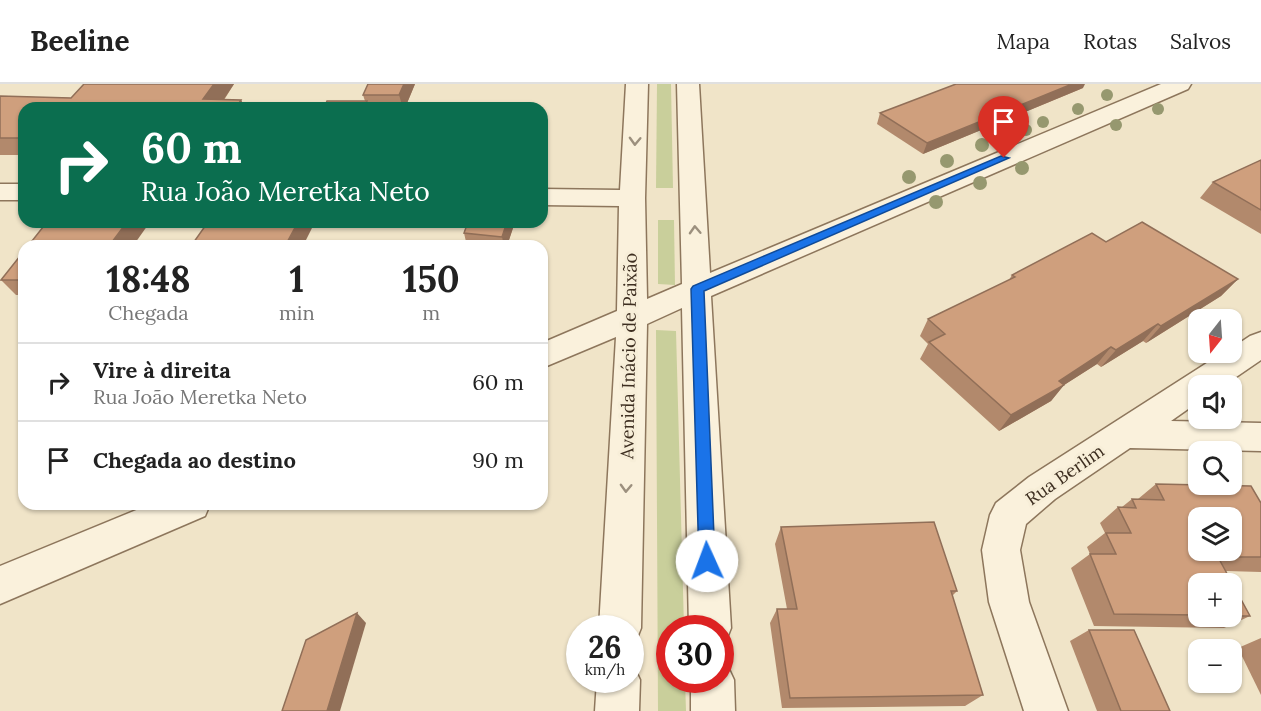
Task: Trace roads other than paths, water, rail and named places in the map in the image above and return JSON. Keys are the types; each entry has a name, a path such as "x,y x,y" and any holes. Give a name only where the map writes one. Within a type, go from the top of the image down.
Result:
{"street":[{"name":"Avenida Inácio de Paixão","path":"621,615 632,317 632,198 637,84"},
{"path":"688,84 710,615"},
{"path":"548,353 1180,84"},
{"path":"548,197 632,198"},
{"name":"Rua Berlim","path":"1046,711 1009,602 1001,550 1009,515 1042,488 1261,344"},
{"path":"1126,434 1261,437"},
{"path":"0,585 178,510"},
{"path":"617,711 618,693"},
{"path":"712,693 713,711"}]}
